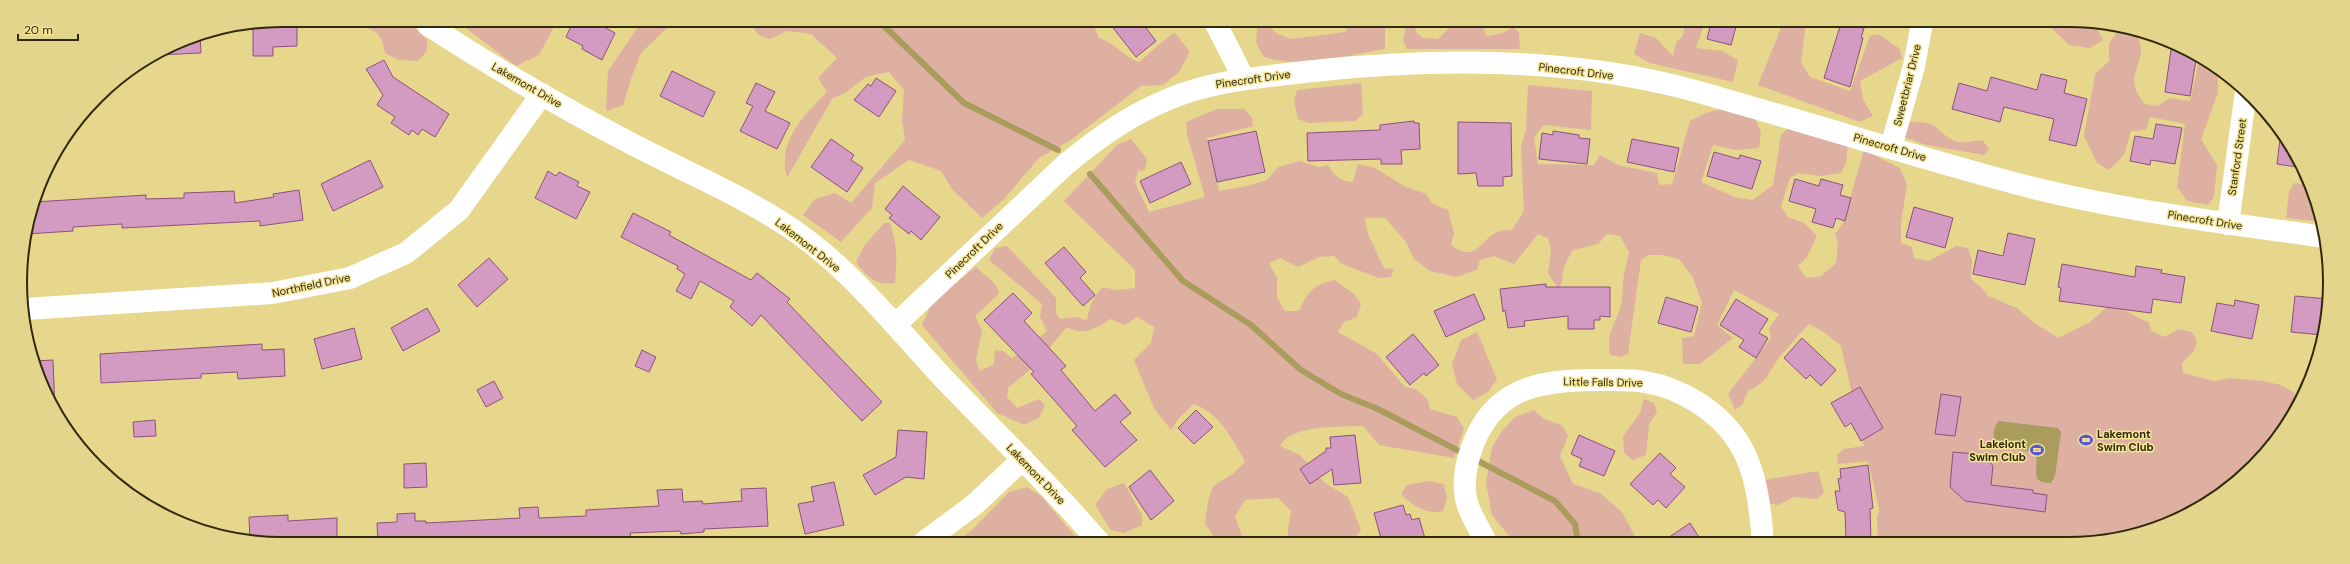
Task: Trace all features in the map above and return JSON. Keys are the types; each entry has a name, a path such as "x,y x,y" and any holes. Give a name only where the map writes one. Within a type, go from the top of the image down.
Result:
{"street":[{"name":"Lakemont Drive","path":"431,27 469,52 542,94 634,145 706,180 782,222 852,279 1023,459 1094,537"},
{"path":"1218,27 1244,79"},
{"name":"Sweetbriar Drive","path":"1891,148 1914,66 1921,27"},
{"name":"Pinecroft Drive","path":"895,325 1020,206 1094,141 1124,121 1159,103 1215,84 1244,79 1367,66 1491,63 1553,67 1662,82 2001,180 2075,197 2228,224 2319,236"},
{"name":"Northfield Drive","path":"29,308 272,293 350,278 406,253 459,210 542,94"},
{"name":"Stanford Street","path":"2228,224 2245,99"},
{"name":"Little Falls Drive","path":"1484,537 1468,505 1465,486 1466,464 1475,437 1488,414 1508,398 1533,386 1566,380 1580,380 1645,382 1678,391 1701,405 1721,421 1739,442 1752,470 1758,497 1762,537"},
{"path":"931,537 974,505 1023,459"}],"shaded area":[{"path":"361,27 414,27 427,40 427,51 418,61 399,60 385,53 382,41 378,34 371,29"},
{"path":"465,27 554,27 539,55 516,66"},
{"path":"638,27 668,27 641,53 623,105 606,111 608,71"},
{"path":"753,27 1094,27 1099,38 1110,43 1133,60 1139,62 1174,32 1190,52 1179,72 1163,85 1141,86 1071,140 1039,158 1004,199 982,218 952,189 941,171 909,160 875,183 872,208 841,242 803,215 815,199 835,193 851,203 905,140 902,121 904,90 889,72 866,77 845,93 832,99 787,178 785,165 789,141 801,120 827,92 818,78 837,58 811,34 787,31 770,39 758,35"},
{"path":"1257,27 1269,27 1278,34 1291,39 1345,32 1348,27 1385,27 1385,49 1324,60 1293,62 1264,57 1256,43"},
{"path":"1405,27 1414,27 1417,33 1423,38 1438,39 1450,27 1482,27 1487,36 1503,33 1513,27 1519,32 1520,49 1407,49 1403,41"},
{"path":"1684,27 1704,27 1696,48 1722,51 1738,60 1733,82 1650,63 1634,54 1640,33 1656,38 1673,56 1676,43 1683,35"},
{"path":"1781,27 1806,27 1801,62 1810,77 1850,91 1870,36 1878,34 1900,49 1902,58 1860,81 1863,99 1873,116 1860,122 1758,85"},
{"path":"2050,27 2097,29 2103,40 2090,48 2069,45"},
{"path":"2117,32 2138,37 2141,52 2135,73 2134,84 2139,96 2145,104 2158,106 2170,98 2190,101 2199,63 2218,76 2218,93 2201,139 2217,165 2214,197 2208,205 2187,201 2177,187 2185,124 2150,117 2146,130 2131,131 2124,155 2109,170 2097,163 2084,136 2095,74 2109,61 2109,43"},
{"path":"1361,83 1363,114 1355,121 1308,123 1298,119 1294,101 1297,90"},
{"path":"1528,85 1592,91 1591,130 1544,125 1534,137 1538,164 1594,165 1600,155 1618,165 1657,173 1659,185 1672,184 1690,121 1699,116 1715,111 1722,110 1737,112 1755,118 1761,132 1759,148 1736,150 1713,145 1701,182 1735,197 1753,200 1773,185 1781,135 1790,126 1848,145 1846,163 1841,173 1821,176 1798,173 1790,178 1781,206 1788,217 1804,223 1817,236 1807,257 1798,266 1806,278 1821,276 1836,263 1838,243 1835,234 1843,223 1864,150 1900,168 1907,184 1901,223 1901,243 1912,247 1914,258 1929,261 1956,246 1968,248 1972,259 1971,279 1982,288 1988,296 2017,308 2033,322 2058,338 2090,322 2110,304 2115,305 2149,322 2151,331 2165,337 2178,329 2192,332 2197,342 2194,351 2182,363 2183,373 2214,381 2230,378 2262,381 2281,385 2297,395 2280,424 2260,450 2236,474 2196,503 2166,518 2134,528 2101,535 2068,537 1878,537 1877,519 1879,509 1868,461 1838,464 1837,455 1844,449 1864,446 1841,346 1824,332 1809,324 1782,354 1763,381 1755,388 1748,391 1742,405 1735,410 1728,394 1771,338 1769,328 1779,314 1734,290 1717,325 1733,338 1700,364 1683,364 1682,338 1694,336 1702,303 1692,276 1679,259 1663,255 1648,255 1641,260 1628,354 1620,357 1610,355 1609,339 1622,301 1623,278 1629,252 1620,236 1607,234 1598,244 1573,250 1565,266 1562,283 1558,288 1548,273 1551,252 1548,238 1538,234 1514,264 1494,256 1480,260 1477,270 1456,277 1430,271 1414,259 1406,242 1385,218 1365,218 1368,234 1384,268 1394,269 1391,277 1379,278 1342,264 1334,256 1319,257 1298,267 1280,258 1269,263 1277,278 1277,298 1285,311 1299,311 1312,290 1317,286 1335,280 1354,294 1361,304 1357,317 1344,322 1338,332 1377,354 1405,387 1416,389 1428,400 1430,409 1457,417 1464,429 1454,458 1379,445 1363,426 1331,427 1306,430 1286,439 1280,446 1300,455 1325,483 1348,497 1361,530 1355,537 1288,537 1291,511 1278,498 1245,500 1235,516 1242,537 1214,537 1205,523 1208,501 1213,486 1234,473 1245,462 1230,436 1218,420 1203,408 1194,404 1179,418 1171,430 1154,408 1134,360 1151,343 1154,327 1137,317 1125,325 1110,319 1100,326 1084,331 1073,330 1067,327 1033,367 1008,388 1007,397 1017,408 1039,399 1045,405 1039,418 1024,425 997,413 922,325 932,302 976,267 996,285 999,294 975,316 982,330 976,360 980,371 994,364 995,350 1003,351 1012,358 1023,352 1047,331 1040,317 1042,304 989,260 995,248 1007,246 1056,298 1056,313 1060,319 1075,317 1087,320 1092,302 1096,294 1103,287 1116,290 1135,288 1135,270 1064,201 1118,144 1131,139 1147,159 1145,170 1138,171 1135,182 1149,212 1205,197 1187,135 1186,122 1216,109 1244,109 1252,117 1253,126 1207,138 1219,191 1247,186 1267,180 1278,167 1300,161 1319,167 1328,165 1338,177 1353,182 1358,164 1375,168 1404,186 1426,194 1433,204 1448,210 1454,233 1451,245 1467,252 1472,252 1477,249 1492,235 1499,231 1512,230 1524,211 1521,147 1526,129"},
{"path":"1907,122 1923,122 1930,124 1949,138 1958,142 1983,141 1989,149 1984,155 1926,145 1904,137"},
{"path":"2294,183 2304,184 2315,221 2286,218 2289,192"},
{"path":"884,223 890,223 896,246 895,283 889,284 877,282 872,279 856,262 864,246"},
{"path":"1477,332 1497,379 1488,392 1473,400 1457,384 1452,364 1461,340"},
{"path":"1644,399 1654,403 1657,412 1649,424 1646,455 1633,460 1624,453 1623,436 1640,413"},
{"path":"1534,410 1544,419 1562,425 1568,436 1560,456 1573,484 1600,493 1622,512 1635,537 1510,537 1492,515 1486,483 1492,447 1502,431 1515,417"},
{"name":"Lakelont Swim Club","path":"1999,421 2058,428 2061,433 2055,476 2051,483 2043,482 2037,477 2037,463 2034,452 1996,447 1994,434 1995,427"},
{"path":"1818,471 1824,493 1817,499 1794,497 1778,505 1766,503 1763,480"},
{"path":"1429,481 1444,484 1447,499 1443,511 1426,511 1415,506 1401,494 1407,485"},
{"path":"1124,483 1142,515 1142,525 1124,533 1111,530 1095,505 1107,489"},
{"path":"1027,487 1041,496 1076,537 963,537 1009,492"}],"building":[{"path":"297,27 297,46 273,47 273,56 253,56 253,29"},
{"path":"571,27 604,27 615,33 602,60 582,49 583,46 566,37"},
{"path":"1112,27 1145,27 1156,41 1136,57"},
{"path":"1710,27 1736,27 1731,45 1707,39"},
{"path":"1840,27 1864,28 1861,38 1863,38 1850,87 1824,78"},
{"path":"200,41 201,53 166,55 184,46"},
{"path":"2171,48 2196,61 2190,96 2165,92"},
{"path":"384,60 393,77 449,114 435,137 422,129 418,135 412,130 409,135 391,123 395,117 377,105 383,95 366,69"},
{"path":"672,71 715,92 703,117 660,96"},
{"path":"2041,74 2067,80 2064,93 2087,99 2076,146 2049,140 2054,119 2004,107 2000,122 1952,109 1959,83 1987,91 1991,77 2037,90"},
{"path":"876,78 896,91 879,117 854,100 868,84 871,86"},
{"path":"756,83 775,92 765,111 790,123 777,149 740,131 753,106 746,103"},
{"path":"1414,121 1414,123 1419,123 1420,149 1401,150 1402,164 1381,164 1381,159 1308,161 1307,133 1380,130 1380,125"},
{"path":"1458,122 1511,123 1512,176 1503,177 1503,186 1478,186 1476,173 1458,174"},
{"path":"2156,124 2182,128 2175,164 2151,160 2150,165 2130,161 2135,136 2153,139"},
{"path":"1256,131 1265,172 1217,182 1208,141"},
{"path":"1553,131 1579,135 1579,138 1590,139 1587,164 1539,159 1542,133 1553,135"},
{"path":"831,139 854,155 851,160 863,168 847,192 811,167"},
{"path":"1632,139 1679,148 1674,172 1627,162"},
{"path":"2280,140 2296,167 2277,164"},
{"path":"1714,152 1739,159 1740,155 1761,161 1752,189 1707,176"},
{"path":"370,160 383,187 333,211 321,184"},
{"path":"1181,162 1191,184 1150,203 1140,181"},
{"path":"548,171 556,176 559,172 579,182 577,186 590,192 576,219 535,198"},
{"path":"1795,179 1819,186 1821,179 1843,185 1840,195 1851,198 1845,221 1836,218 1833,228 1812,222 1816,209 1789,201"},
{"path":"903,186 940,217 921,240 911,231 909,234 889,218 892,215 885,209"},
{"path":"299,190 303,220 260,226 260,221 122,228 122,224 73,227 73,231 32,234 41,202 146,195 146,199 184,198 184,193 234,191 235,203 274,197 273,194"},
{"path":"1914,207 1953,218 1945,248 1906,237"},
{"path":"633,213 671,232 669,235 751,280 757,273 790,299 787,302 882,402 862,421 761,315 752,326 730,307 734,301 700,281 691,299 676,291 685,274 677,269 678,266 621,237"},
{"path":"2008,233 2035,239 2025,285 1973,274 1978,250 2003,256"},
{"path":"1064,247 1086,272 1080,278 1095,295 1083,306 1045,263"},
{"path":"489,258 508,279 477,307 458,285"},
{"path":"2062,264 2135,277 2136,266 2162,270 2161,273 2185,277 2181,303 2153,299 2151,313 2059,301 2061,288 2058,287"},
{"path":"1546,284 1546,287 1610,287 1610,317 1600,316 1600,320 1594,320 1594,329 1568,329 1568,316 1524,321 1525,326 1508,328 1505,310 1503,312 1500,289"},
{"path":"1013,293 1032,313 1024,321 1066,366 1061,370 1095,411 1115,394 1131,413 1120,422 1137,440 1105,467 1072,430 1077,426 1031,374 1034,372 984,320"},
{"path":"1474,294 1485,319 1446,337 1434,311"},
{"path":"2295,296 2322,298 2317,335 2291,332"},
{"path":"1666,297 1698,307 1691,332 1658,323"},
{"path":"1736,299 1768,319 1759,333 1768,338 1756,358 1739,347 1744,340 1720,325"},
{"path":"2235,300 2259,305 2252,339 2211,331 2217,303 2234,306"},
{"path":"427,308 440,331 403,351 391,328"},
{"path":"354,328 362,359 322,369 314,339"},
{"path":"1413,334 1439,365 1426,376 1424,373 1410,385 1386,357"},
{"path":"1802,338 1836,370 1821,386 1810,375 1806,379 1784,358"},
{"path":"262,344 262,350 284,349 285,376 238,379 237,372 201,374 201,378 101,383 100,354"},
{"path":"642,350 656,357 649,372 635,366"},
{"path":"53,360 55,398 46,380 40,361"},
{"path":"494,381 503,398 486,407 477,390"},
{"path":"1860,387 1883,428 1861,441 1851,423 1845,427 1831,403"},
{"path":"1941,394 1961,397 1955,436 1935,434"},
{"path":"1196,410 1213,427 1194,444 1178,428"},
{"path":"155,420 156,436 134,437 133,422"},
{"path":"898,430 927,432 924,479 906,477 875,495 863,475 896,457"},
{"path":"1355,435 1361,483 1334,485 1332,469 1310,484 1300,469 1326,451 1326,448 1331,448 1330,437"},
{"path":"1579,435 1615,451 1604,476 1579,466 1582,459 1571,454"},
{"path":"1953,452 1985,455 1993,466 1991,485 2033,490 2033,493 2047,495 2045,512 1965,501 1950,487"},
{"path":"1660,453 1676,468 1670,474 1685,487 1666,508 1658,500 1653,505 1630,484"},
{"path":"426,463 427,487 404,488 404,464"},
{"path":"1868,465 1873,508 1870,509 1871,537 1846,537 1845,512 1838,510 1835,491 1840,491 1838,479 1841,478 1840,469"},
{"path":"1150,470 1174,501 1151,520 1129,487"},
{"path":"834,482 844,525 805,534 798,504 814,501 811,487"},
{"path":"766,488 768,526 704,529 704,532 681,534 680,531 630,533 631,537 378,537 377,523 397,522 397,514 415,513 415,521 426,521 426,523 520,518 519,508 538,507 539,518 586,516 586,510 659,506 657,490 682,489 683,502 702,501 703,504 742,501 741,489"},
{"path":"1403,505 1406,515 1410,514 1412,520 1419,518 1425,537 1381,537 1374,513"},
{"path":"288,515 288,521 337,518 337,537 282,537 250,535 249,517"},
{"path":"1690,523 1699,537 1669,537"}],"waterway":[{"path":"885,27 964,103 1058,150"},
{"path":"1090,174 1183,281 1251,325 1301,370 1341,394 1378,409 1555,501 1575,524 1577,537"}],"place":[{"name":"Lakemont Swim Club","path":"2086,440"},
{"name":"Lakelont Swim Club","path":"2037,450"}]}
